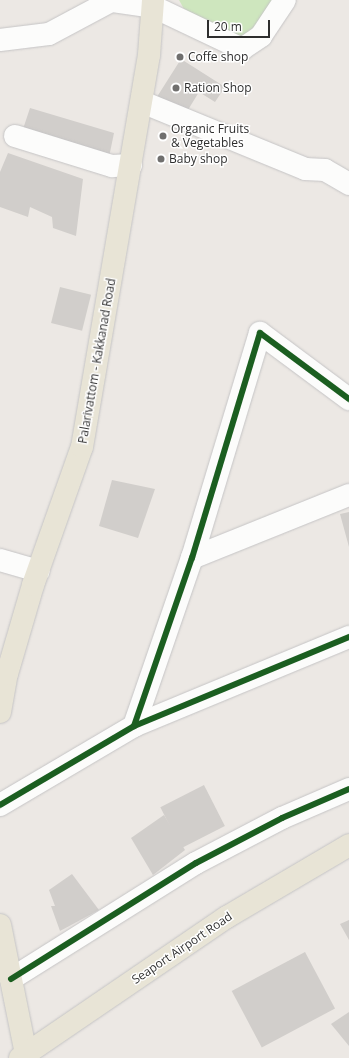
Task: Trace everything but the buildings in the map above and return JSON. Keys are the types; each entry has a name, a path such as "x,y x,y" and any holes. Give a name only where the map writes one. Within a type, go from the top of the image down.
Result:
{"main road":[{"name":"Palarivattom - Kakkanad Road","path":"0,712 7,674 38,571 82,447 142,102 154,4"},
{"name":"Seaport Airport Road","path":"23,1057 227,917 349,845"},
{"path":"0,925 11,979 23,1057"}],"street":[{"path":"0,40 49,34 107,1 154,4 242,49 261,36 285,0"},
{"path":"142,102 305,169 325,170 349,184"},
{"path":"14,136 112,166 130,165"},
{"path":"134,726 192,558 260,333 349,399"},
{"path":"192,558 349,495"},
{"path":"0,560 38,571"},
{"path":"0,805 134,726 349,637"},
{"path":"11,979 196,863 282,818 349,789"}],"green space":[{"path":"179,0 277,0 243,40 217,31 184,9"}],"cycle path":[{"path":"134,726 192,558 260,333 349,399"},
{"path":"0,805 134,726 349,637"},
{"path":"11,979 196,863 282,818 349,789"}],"place":[{"name":"Coffe shop","path":"180,57"},
{"name":"Ration Shop","path":"176,88"},
{"name":"Organic Fruits & Vegetables","path":"163,136"},
{"name":"Baby shop","path":"161,159"}]}
